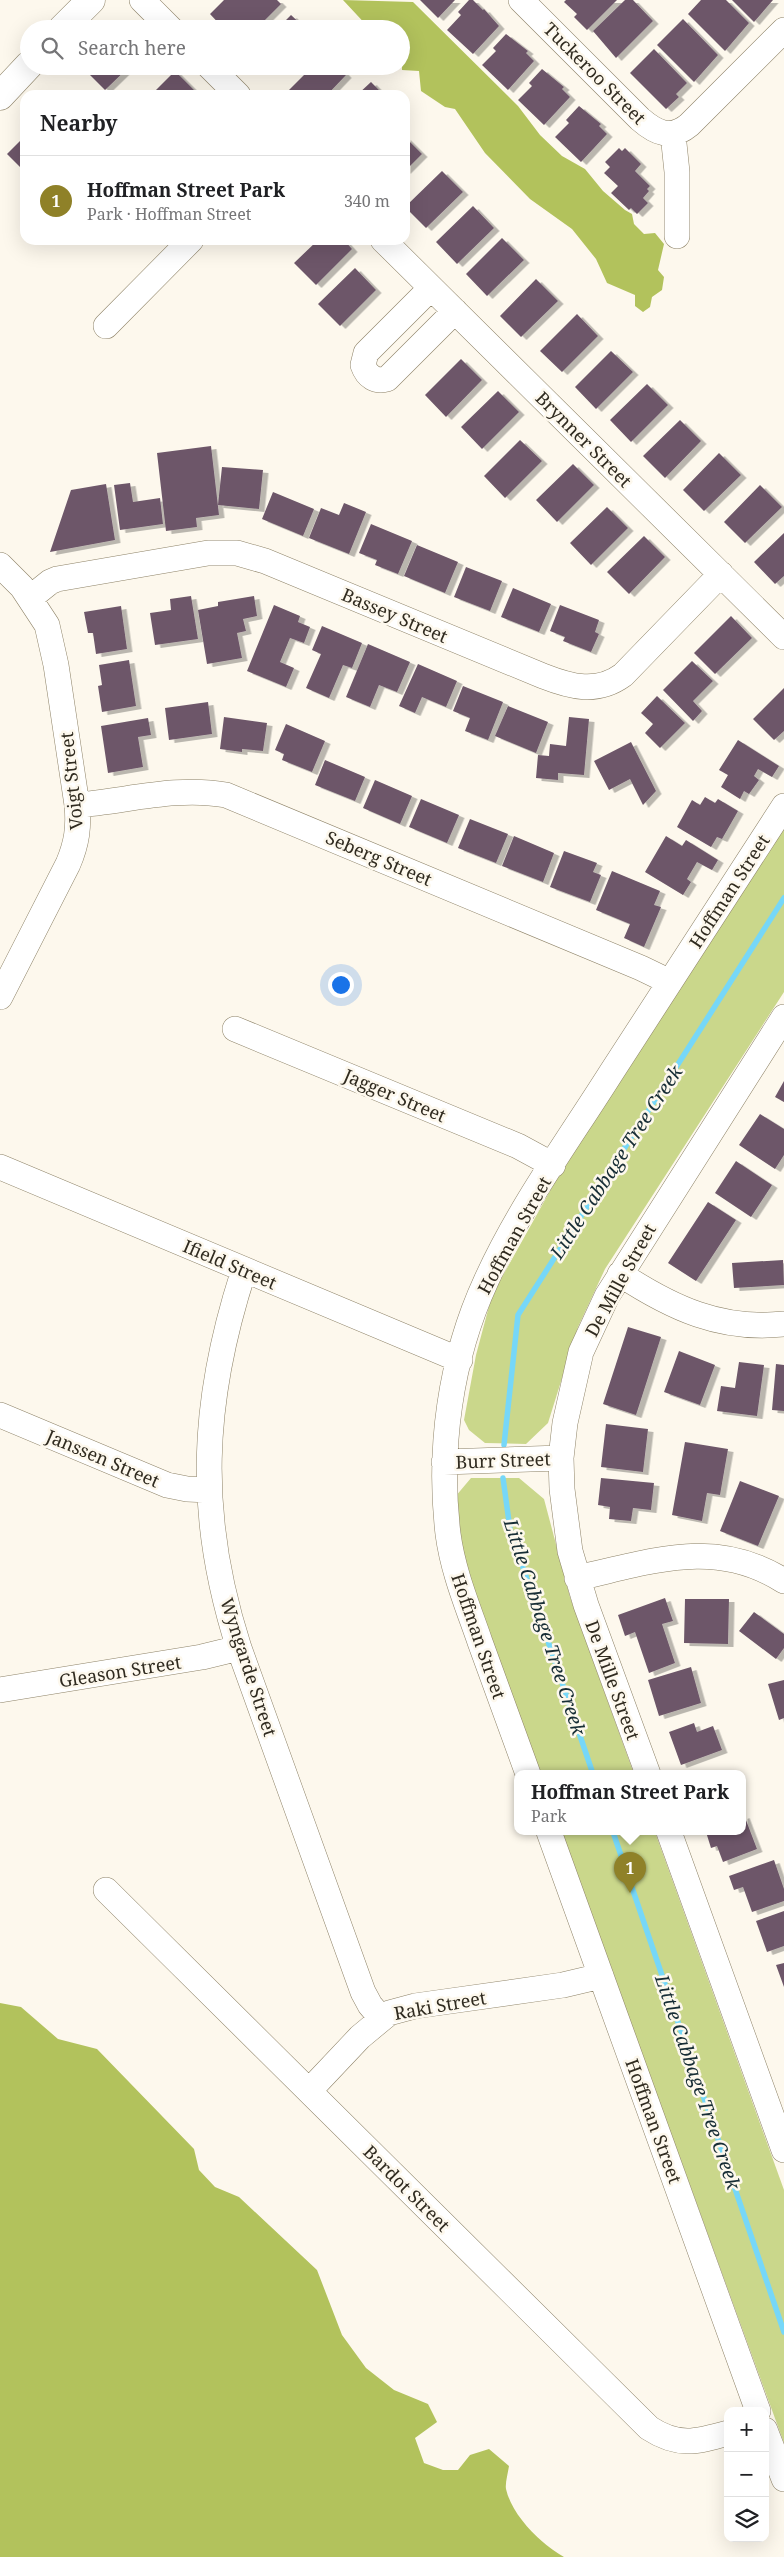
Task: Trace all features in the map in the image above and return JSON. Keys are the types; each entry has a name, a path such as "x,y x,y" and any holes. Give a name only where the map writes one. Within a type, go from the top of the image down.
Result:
{"main road":[{"path":"71,20 91,0"},
{"path":"0,96 20,74"}],"street":[{"path":"142,0 162,20"},
{"name":"Tuckeroo Street","path":"521,0 649,127 662,134 673,134"},
{"path":"677,236 677,172 673,134 689,125 784,30"},
{"path":"218,75 233,90"},
{"path":"106,326 186,245"},
{"name":"Brynner Street","path":"388,245 784,637"},
{"path":"431,288 366,353 363,365 368,374 376,380 387,379 454,311"},
{"name":"Bassey Street","path":"30,598 50,582 57,579 208,553 238,553 266,561 543,676 570,686 584,688 605,684 623,675 721,574"},
{"name":"Voigt Street","path":"0,565 30,598 46,625 52,645 79,828 74,850 0,997"},
{"name":"Seberg Street","path":"77,805 118,802 179,792 196,791 226,794 632,964 670,982"},
{"name":"Hoffman Street","path":"527,1770 456,1571 449,1536 444,1462 447,1425 460,1360 473,1313 487,1279 553,1165 784,806"},
{"name":"De Mille Street","path":"647,1770 578,1578 564,1521 561,1458 565,1423 581,1352 594,1320 620,1274 784,1017"},
{"name":"Jagger Street","path":"235,1029 518,1146 553,1165"},
{"name":"Ifield Street","path":"0,1167 460,1360"},
{"name":"Wyngarde Street","path":"244,1270 228,1317 216,1376 209,1451 208,1490 214,1535 227,1604 239,1648 363,1992 370,2005 381,2018"},
{"path":"620,1274 681,1308 702,1317 741,1326 784,1324"},
{"name":"Janssen Street","path":"0,1415 167,1485 186,1489 208,1490"},
{"name":"Burr Street","path":"444,1462 561,1458"},
{"path":"578,1578 672,1558 700,1555 737,1560 756,1566 784,1581"},
{"name":"Gleason Street","path":"0,1690 202,1657 239,1648"},
{"name":"Hoffman Street","path":"550,1835 757,2407"},
{"path":"670,1835 784,2150"},
{"name":"Bardot Street","path":"106,1890 649,2428 670,2440 683,2442 700,2440 724,2433"},
{"name":"Raki Street","path":"309,2091 360,2036 381,2018 400,2009 563,1985 600,1976"},
{"path":"769,2440 784,2479"}],"green space":[{"path":"343,0 413,2 518,106 540,135 562,156 585,169 603,191 632,214 634,224 644,234 655,233 664,244 658,270 664,277 662,290 652,297 650,307 643,312 635,306 635,295 607,283 596,259 572,229 530,199 485,153 455,109 445,107 421,91 419,71 410,70 410,20 362,20"},
{"path":"784,828 784,992 605,1269 578,1327 548,1423 526,1444 485,1443 469,1430 464,1420 476,1355 492,1295 560,1173"},
{"path":"471,1478 519,1478 544,1499 570,1597 633,1770 539,1770 457,1547 455,1497"},
{"path":"562,1835 656,1835 784,2190 784,2443"},
{"path":"0,2003 21,2007 58,2039 97,2049 194,2149 199,2170 215,2187 239,2197 317,2270 342,2335 366,2368 394,2390 428,2404 437,2422 415,2438 424,2463 443,2470 458,2470 470,2455 489,2449 509,2466 506,2489 514,2509 537,2537 564,2557 0,2557"}],"building":[{"path":"224,0 277,0 281,4 265,20 216,20 210,14"},
{"path":"420,0 455,0 438,18"},
{"path":"469,0 473,0 484,9 499,26 473,54 447,30 461,15 458,12"},
{"path":"566,0 617,0 587,30 574,17 577,14 564,2"},
{"path":"625,0 633,0 653,21 616,58 593,31"},
{"path":"701,0 726,0 749,23 725,51 688,14"},
{"path":"732,0 773,0 754,22"},
{"path":"291,15 296,20 286,20"},
{"path":"683,19 718,55 694,82 657,45"},
{"path":"506,34 528,51 526,53 534,61 508,90 482,65 496,51 493,48"},
{"path":"654,49 687,83 676,94 679,97 666,109 630,73"},
{"path":"542,69 564,87 562,89 570,97 544,125 518,100 532,86 529,83"},
{"path":"90,75 121,75 105,90"},
{"path":"171,75 179,75 194,90 156,90"},
{"path":"304,75 346,75 332,90 289,90"},
{"path":"371,82 379,90 362,90"},
{"path":"579,106 601,124 599,126 607,134 581,162 555,137 569,123 566,120"},
{"path":"20,141 20,167 7,154"},
{"path":"410,142 422,154 410,166"},
{"path":"619,148 622,151 625,148 641,164 635,171 650,186 647,189 649,191 643,198 648,203 637,214 631,208 629,210 611,193 618,186 604,173 610,167 605,162"},
{"path":"442,171 463,192 426,228 410,212 410,202"},
{"path":"473,206 494,228 457,264 436,242"},
{"path":"502,238 524,260 487,296 466,274"},
{"path":"313,245 348,245 352,249 316,285 294,263"},
{"path":"355,268 376,290 340,326 318,304"},
{"path":"536,279 558,301 521,337 500,316"},
{"path":"577,314 598,336 562,372 540,351"},
{"path":"611,351 633,372 596,409 575,387"},
{"path":"461,359 482,380 446,417 425,395"},
{"path":"647,384 668,405 631,442 610,420"},
{"path":"498,391 519,412 482,449 461,427"},
{"path":"680,420 701,441 665,478 643,456"},
{"path":"520,440 542,461 505,498 484,476"},
{"path":"211,446 219,515 196,518 197,527 166,531 157,453"},
{"path":"719,453 741,475 704,511 683,490"},
{"path":"573,464 594,485 557,522 536,500"},
{"path":"222,467 263,470 259,509 218,505"},
{"path":"130,483 133,502 160,498 163,524 120,530 114,485"},
{"path":"106,484 115,540 50,552 71,490"},
{"path":"760,485 782,507 745,543 724,522"},
{"path":"273,492 314,509 303,536 262,519"},
{"path":"344,503 366,512 349,554 309,538 321,508 339,515"},
{"path":"607,507 628,528 591,565 570,543"},
{"path":"371,524 412,541 398,574 375,565 377,560 359,553"},
{"path":"784,533 784,576 775,584 754,562"},
{"path":"644,536 665,557 629,594 607,572"},
{"path":"417,545 458,562 445,593 404,576"},
{"path":"466,567 502,581 490,611 454,597"},
{"path":"513,588 551,604 539,632 501,617"},
{"path":"191,596 198,639 155,645 150,613 171,610 170,599"},
{"path":"254,596 257,616 243,619 246,631 237,633 242,658 207,664 198,610 218,606 218,602"},
{"path":"274,605 300,616 298,622 310,627 304,643 290,638 280,662 294,668 286,687 247,671"},
{"path":"560,605 599,620 595,632 599,634 591,652 563,641 565,637 550,631"},
{"path":"121,606 127,649 96,654 93,633 88,633 84,612"},
{"path":"731,616 752,638 715,674 694,653"},
{"path":"322,626 362,643 352,668 343,665 329,698 306,688 321,654 312,650"},
{"path":"368,644 410,662 397,692 379,685 370,707 346,697"},
{"path":"129,660 136,706 102,712 98,686 102,685 99,665"},
{"path":"692,661 713,681 693,701 702,711 693,721 663,690"},
{"path":"418,664 457,681 446,707 422,697 415,713 399,706"},
{"path":"463,686 503,702 488,740 465,731 470,718 453,711"},
{"path":"784,688 784,731 774,740 753,719"},
{"path":"657,696 685,723 660,748 645,733 653,724 641,713"},
{"path":"208,702 212,734 169,740 165,708"},
{"path":"508,706 548,722 536,753 495,736"},
{"path":"224,717 267,723 263,751 242,749 242,752 220,749"},
{"path":"569,717 589,719 584,775 558,773 558,780 536,778 538,755 549,756 550,744 566,746"},
{"path":"148,718 151,735 138,737 143,767 108,773 101,726"},
{"path":"286,724 325,741 312,772 282,760 284,754 275,750"},
{"path":"738,740 779,766 772,777 758,769 754,776 759,780 749,794 744,791 740,799 721,787 728,775 719,770"},
{"path":"631,742 656,791 643,805 630,779 609,790 594,761"},
{"path":"325,760 365,777 355,801 315,785"},
{"path":"375,780 412,796 400,824 363,808"},
{"path":"705,797 715,803 718,799 738,811 722,839 717,837 711,847 677,827 692,800 700,805"},
{"path":"421,799 459,815 447,843 409,827"},
{"path":"470,819 508,834 496,863 458,848"},
{"path":"514,836 554,853 543,882 502,866"},
{"path":"666,836 682,846 686,840 718,860 712,870 697,862 687,879 691,882 683,895 645,872"},
{"path":"564,851 597,863 593,872 601,875 590,902 550,887"},
{"path":"612,871 660,891 654,905 661,907 644,947 624,938 630,924 596,910"},
{"path":"784,1081 784,1102 775,1097"},
{"path":"760,1114 784,1129 784,1155 775,1169 739,1145"},
{"path":"736,1161 772,1185 751,1217 715,1193"},
{"path":"708,1202 736,1220 696,1281 668,1263"},
{"path":"783,1260 784,1285 734,1288 732,1263"},
{"path":"628,1327 661,1337 636,1415 603,1404"},
{"path":"679,1351 715,1365 700,1405 664,1392"},
{"path":"739,1362 764,1365 757,1416 717,1411 721,1386 735,1388"},
{"path":"776,1364 784,1365 784,1411 772,1410"},
{"path":"606,1424 648,1429 643,1472 601,1467"},
{"path":"685,1442 728,1449 720,1495 707,1493 702,1521 672,1515"},
{"path":"601,1478 654,1483 651,1510 633,1508 631,1521 609,1519 610,1507 598,1505"},
{"path":"740,1481 779,1496 758,1546 720,1531"},
{"path":"665,1598 673,1621 662,1624 675,1663 649,1673 635,1632 625,1636 618,1615"},
{"path":"685,1599 729,1599 728,1644 684,1643"},
{"path":"754,1612 784,1634 784,1648 776,1659 739,1631"},
{"path":"691,1667 701,1703 659,1716 648,1680"},
{"path":"784,1680 784,1718 779,1720 768,1684"},
{"path":"694,1723 697,1732 713,1726 722,1750 681,1765 669,1732"},
{"path":"746,1820 757,1849 723,1862 717,1846 711,1848 707,1835 746,1835"},
{"path":"774,1860 784,1889 784,1901 752,1912 743,1887 734,1890 729,1876"},
{"path":"784,1911 784,1946 767,1952 756,1921"},
{"path":"784,1963 784,1987 776,1965"}],"waterway":[{"name":"Little Cabbage Tree Creek","path":"504,1445 518,1315 784,898"},
{"name":"Little Cabbage Tree Creek","path":"503,1478 510,1529 592,1770"},
{"name":"Little Cabbage Tree Creek","path":"614,1835 784,2332"}],"place":[{"name":"Hoffman Street Park","path":"630,1893"}]}
